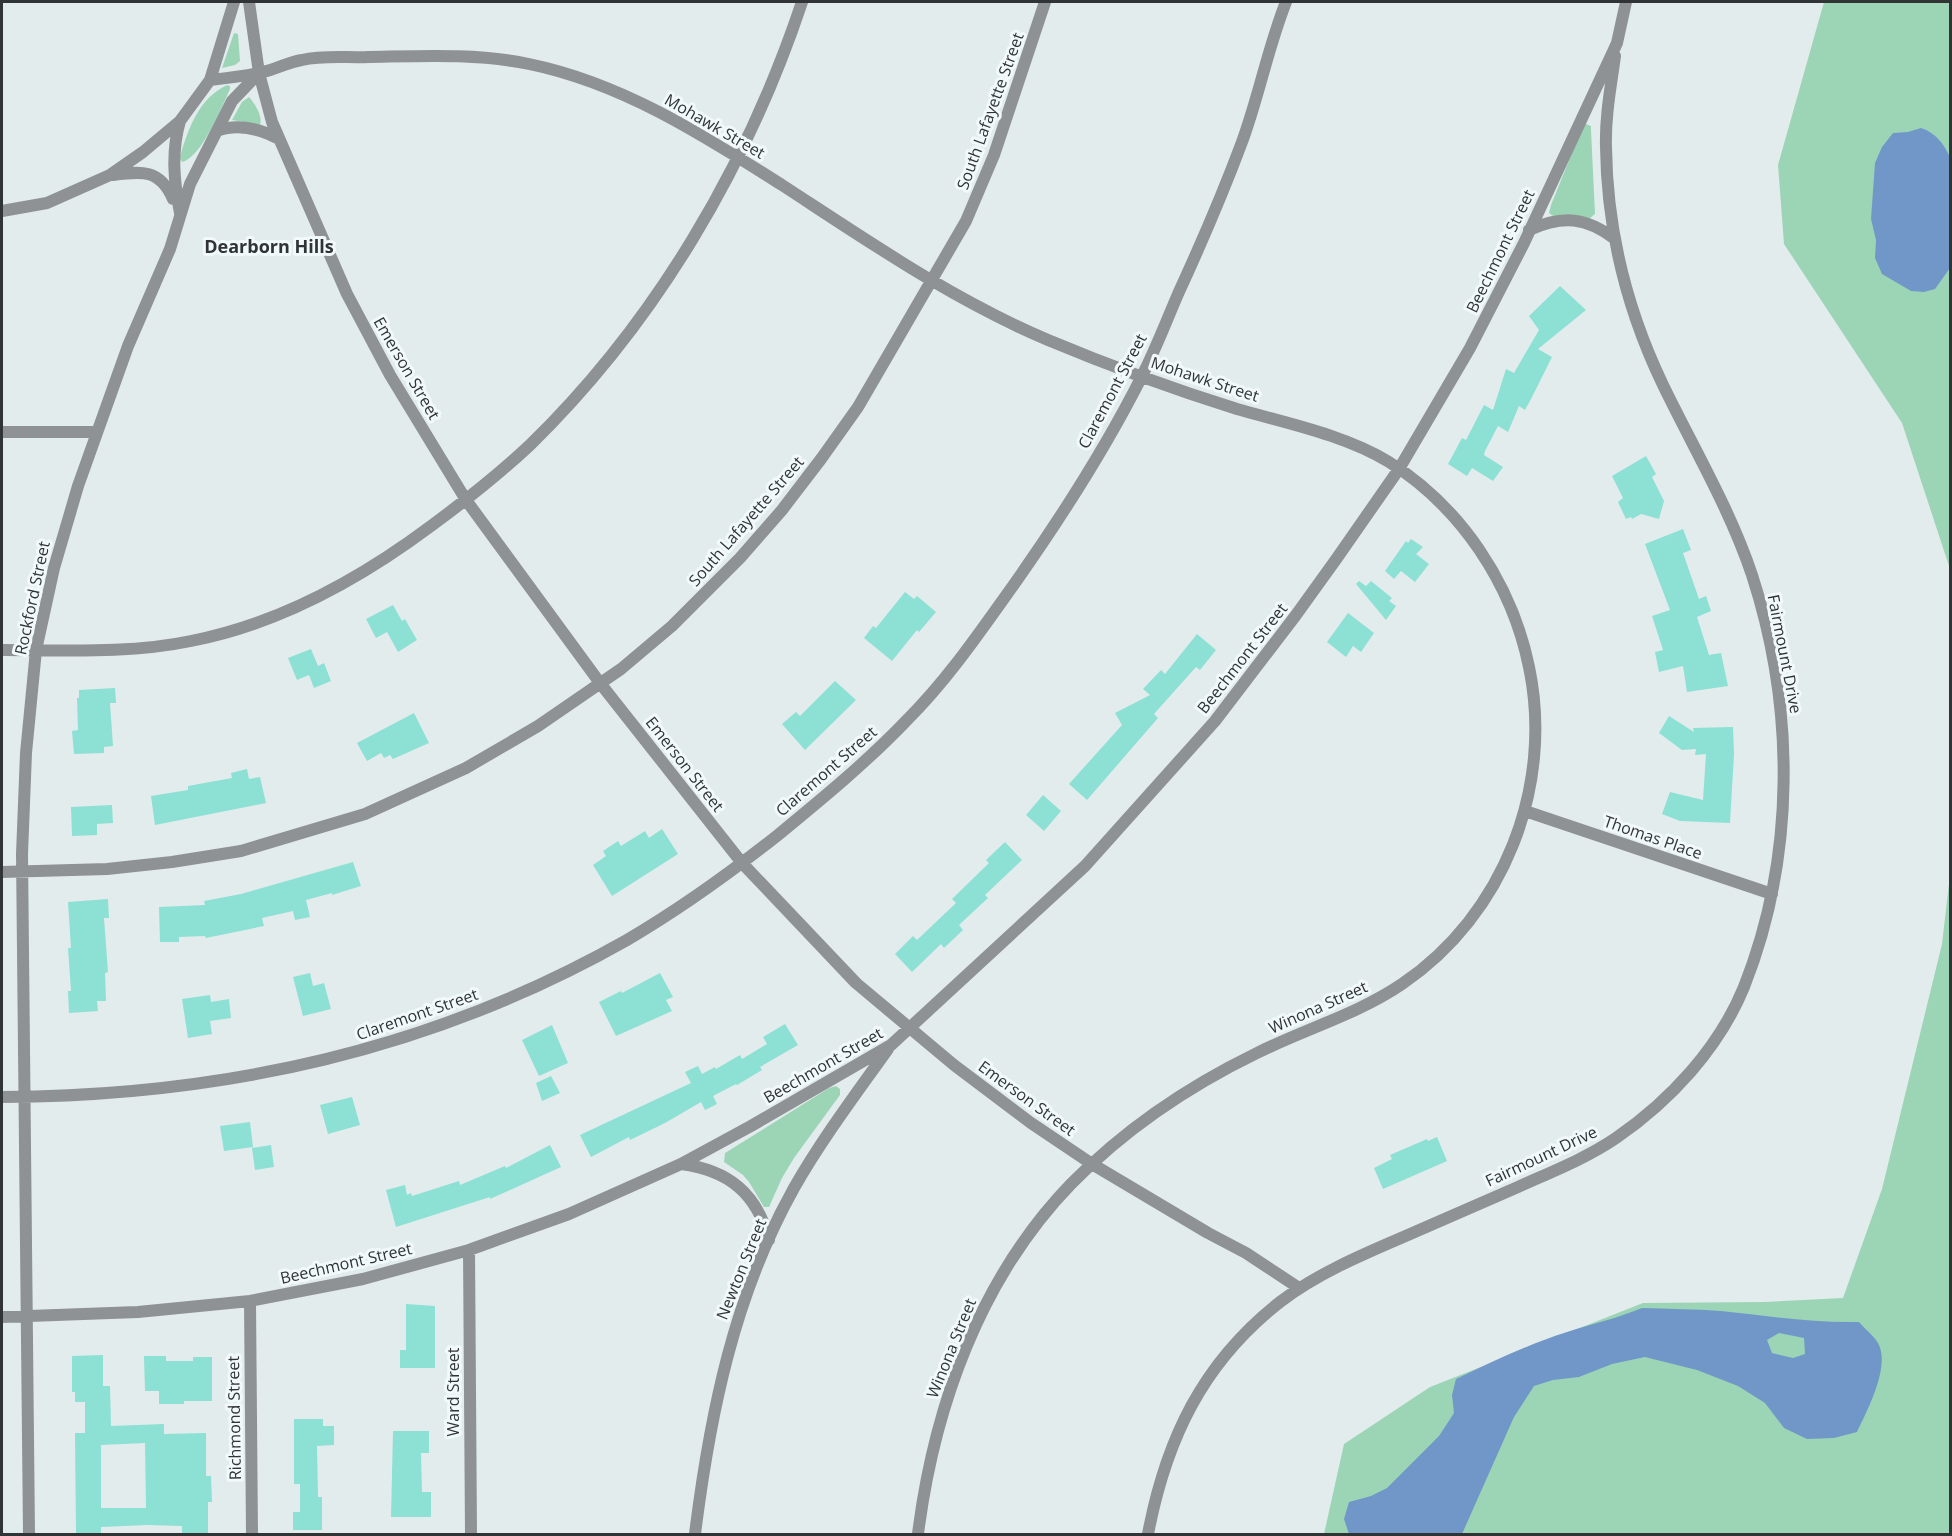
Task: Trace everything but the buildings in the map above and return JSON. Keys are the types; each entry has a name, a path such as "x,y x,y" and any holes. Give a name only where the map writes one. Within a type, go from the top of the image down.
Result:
{"street":[{"path":"2,211 48,203 110,175 143,152 180,121 210,80 234,2"},
{"path":"249,2 259,73"},
{"path":"2,650 145,648 192,641 242,628 293,609 359,574 398,551 466,501 529,446 580,391 619,345 680,259 748,138 774,79 802,2"},
{"name":"South Lafayette Street","path":"2,872 106,869 172,862 241,850 365,814 466,768 538,726 621,669 687,612 740,558 782,510 858,407 966,221 981,188 1045,2"},
{"name":"Claremont Street","path":"2,1097 148,1090 228,1080 314,1063 407,1037 497,1004 588,961 669,914 742,863 862,765 946,677 1062,514 1102,449 1142,376 1205,233 1243,139 1275,30 1286,2"},
{"name":"Beechmont Street","path":"2,1317 138,1312 250,1300 363,1279 469,1250 568,1214 681,1164 891,1045 1085,866 1193,747 1296,615 1399,469 1470,348 1529,230 1617,43 1626,2"},
{"name":"Fairmount Drive","path":"1148,1534 1167,1457 1193,1403 1207,1380 1240,1339 1259,1320 1299,1288 1347,1261 1577,1161 1615,1139 1650,1112 1693,1069 1714,1041 1732,1011 1743,990 1754,959 1772,894 1782,828 1784,749 1777,683 1763,612 1752,573 1737,535 1647,351 1629,298 1615,239 1609,199 1606,143 1608,105 1617,43"},
{"name":"Mohawk Street","path":"210,80 259,73 305,59 447,55 528,64 583,80 642,102 738,157 932,282 1035,335 1091,358 1234,408 1325,434 1381,457 1399,469"},
{"name":"Rockford Street","path":"29,1534 23,872 26,753 36,650 57,558 78,486 129,346 170,249 190,184 232,101 259,73"},
{"name":"Emerson Street","path":"259,73 272,122 347,294 390,375 466,501 600,683 742,863 856,983 909,1030 1030,1123 1092,1164 1246,1254 1299,1288"},
{"path":"180,121 176,135 174,162 180,214"},
{"path":"217,131 227,127 251,129 266,132 279,139"},
{"path":"110,175 136,172 155,176 167,185 180,214"},
{"path":"1529,230 1546,223 1575,220 1598,226 1615,239"},
{"path":"2,432 97,432"},
{"name":"Winona Street","path":"918,1534 935,1438 959,1363 988,1300 1026,1239 1068,1187 1140,1124 1207,1079 1260,1051 1372,1002 1425,967 1458,934 1487,897 1518,833 1534,768 1536,711 1528,662 1516,620 1493,571 1466,531 1432,496 1399,469"},
{"name":"Thomas Place","path":"1525,811 1772,894"},
{"name":"Newton Street","path":"695,1534 704,1459 718,1391 735,1328 769,1240 794,1188 891,1045"},
{"path":"681,1164 712,1170 738,1186 758,1210 769,1240"},
{"name":"Ward Street","path":"469,1250 471,1534"},
{"name":"Richmond Street","path":"250,1300 252,1534"}],"green space":[{"path":"1824,2 1950,2 1950,569 1902,423 1784,244 1778,165"},
{"path":"234,33 238,34 240,61 235,65 222,68"},
{"path":"227,85 230,89 210,131 196,151 182,162 181,153 197,114 209,98"},
{"path":"249,97 259,114 260,125 232,120 242,102"},
{"path":"1586,124 1591,126 1595,214 1589,219 1553,216 1549,213 1551,205 1583,126"},
{"path":"1950,875 1950,1534 1324,1534 1344,1444 1430,1387 1643,1303 1764,1302 1843,1298 1882,1189 1942,944"},
{"path":"836,1086 840,1089 840,1095 794,1158 769,1207 764,1207 743,1175 724,1162 725,1153 829,1088"}],"water":[{"path":"1921,128 1939,139 1950,157 1950,268 1935,289 1924,292 1911,291 1882,274 1875,258 1876,240 1871,219 1875,163 1882,147 1893,133"},
{"path":"1642,1308 1721,1311 1808,1320 1859,1322 1878,1343 1882,1364 1876,1388 1857,1432 1834,1438 1807,1439 1784,1428 1765,1403 1738,1386 1697,1370 1645,1357 1612,1364 1579,1377 1553,1380 1534,1386 1514,1417 1462,1534 1349,1534 1344,1519 1349,1502 1371,1496 1387,1488 1439,1436 1454,1413 1452,1395 1456,1379 1539,1342","holes":["1779,1333 1804,1338 1805,1354 1793,1358 1772,1353 1767,1340"]}],"district":[{"name":"Dearborn Hills","path":"269,246"}]}
